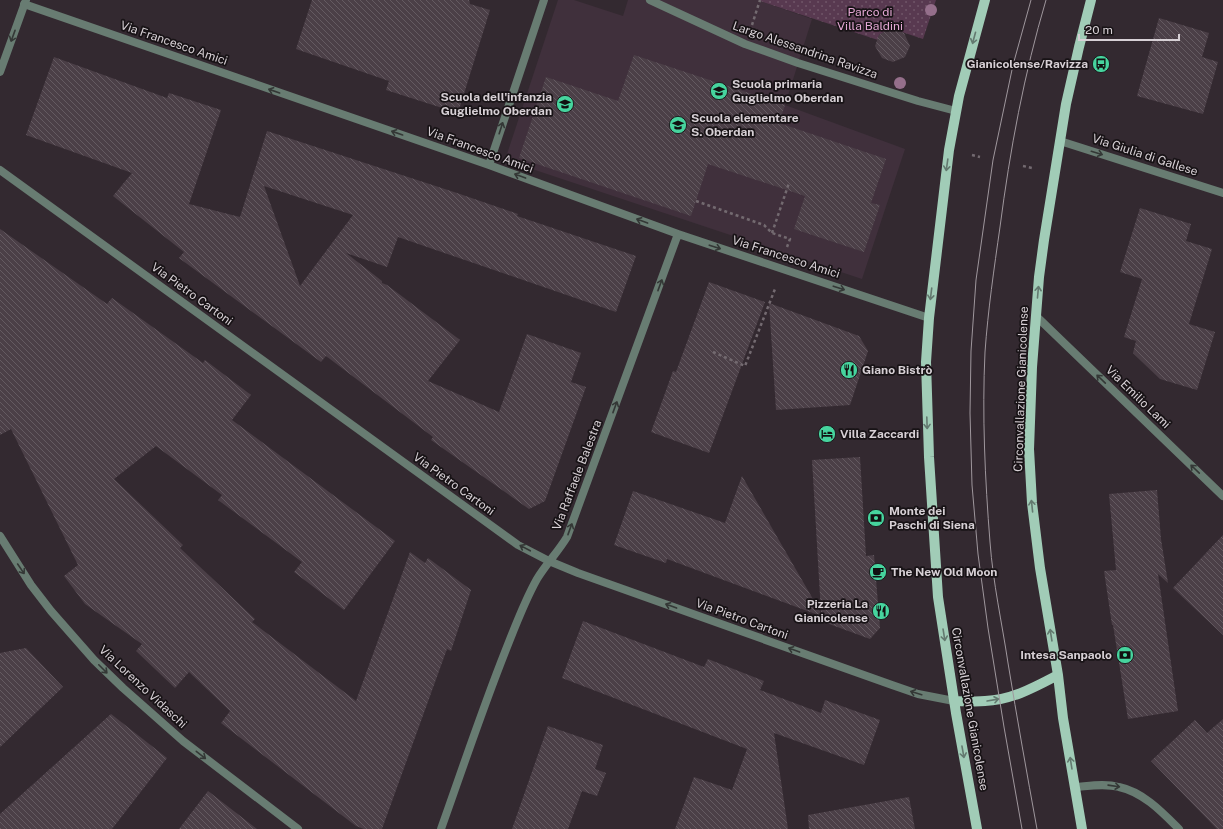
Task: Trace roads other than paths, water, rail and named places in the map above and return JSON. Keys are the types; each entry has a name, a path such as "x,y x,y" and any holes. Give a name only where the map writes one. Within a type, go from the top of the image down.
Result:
{"main road":[{"name":"Circonvallazione Gianicolense","path":"977,829 954,701 938,597 932,520 926,362 929,318 939,228 958,96 985,0"},
{"name":"Circonvallazione Gianicolense","path":"1082,829 1040,568 1030,484 1029,450 1032,367 1044,240 1072,76 1091,0"},
{"path":"954,701 987,701 1014,696 1038,686 1058,675"}],"street":[{"path":"489,165 544,0"},
{"name":"Largo Alessandrina Ravizza","path":"650,0 745,44 798,63 918,101 956,111"},
{"path":"0,72 25,2"},
{"name":"Via Francesco Amici","path":"25,2 489,165 678,234 929,318"},
{"name":"Via Giulia di Gallese","path":"1060,141 1223,193"},
{"name":"Via Pietro Cartoni","path":"0,170 518,545 549,561 578,573 918,694 954,701"},
{"name":"Via Raffaele Balestra","path":"441,829 493,681 521,612 537,579 567,537 678,234"},
{"name":"Via Emilio Lami","path":"1036,316 1223,496"},
{"name":"Via Lorenzo Vidaschi","path":"0,536 31,585 51,611 111,677 183,741 298,829"},
{"path":"1075,787 1104,785 1120,787 1141,796 1160,810 1179,829"}],"tram line":[{"path":"1022,829 988,628 978,554 972,485 970,413 971,351 976,280 993,160 1013,65 1031,0"},
{"path":"1037,829 993,573 984,447 984,399 985,352 988,321 1008,169 1024,84 1046,0"}],"place":[{"name":"Gianicolense/Ravizza","path":"1101,64"},
{"name":"Scuola primaria Guglielmo Oberdan","path":"719,91"},
{"name":"Scuola dell'infanzia Guglielmo Oberdan","path":"565,104"},
{"name":"Scuola elementare S. Oberdan","path":"678,125"},
{"name":"Giano Bistrò","path":"849,370"},
{"name":"Villa Zaccardi","path":"827,434"},
{"name":"Monte dei Paschi di Siena","path":"876,518"},
{"name":"The New Old Moon","path":"878,572"},
{"name":"Pizzeria La Gianicolense","path":"881,611"},
{"name":"Intesa Sanpaolo","path":"1125,655"}],"park label":[{"name":"Parco di Villa Baldini","path":"870,19"}]}
